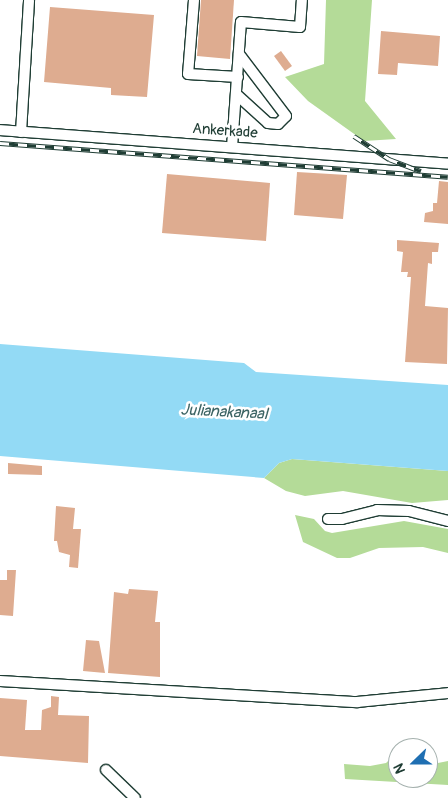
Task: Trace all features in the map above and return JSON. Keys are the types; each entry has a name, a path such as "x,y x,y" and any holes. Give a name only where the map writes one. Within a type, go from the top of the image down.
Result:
{"street":[{"path":"21,132 29,0"},
{"path":"194,0 188,74 238,77"},
{"path":"232,147 241,22 300,27 302,0"},
{"path":"236,94 268,123 278,124 286,116 239,54"},
{"name":"Ankerkade","path":"0,130 448,164"},
{"path":"328,519 342,519 377,510 409,512 448,521"},
{"path":"0,681 358,702 448,693"},
{"path":"106,770 135,798"}],"green space":[{"path":"326,0 372,0 365,101 396,139 364,141 308,101 285,77 324,64"},
{"path":"292,459 448,471 448,500 412,503 343,491 305,496 286,491 264,478 279,463"},
{"path":"295,515 314,519 325,531 332,533 404,521 448,529 448,553 423,547 379,548 350,558 337,558 303,542"},
{"path":"388,761 388,782 345,779 344,764 370,766"},
{"path":"448,761 448,785 438,784 438,763"}],"water":[{"name":"Julianakanaal","path":"0,344 244,363 256,372 448,385 448,471 292,459 279,463 264,478 0,456"}],"building":[{"path":"201,0 234,0 230,59 197,56"},
{"path":"50,7 154,15 147,97 111,95 111,88 44,82"},
{"path":"381,31 440,36 438,66 398,63 397,75 378,74"},
{"path":"281,51 292,66 285,71 274,56"},
{"path":"297,172 347,175 343,219 294,215"},
{"path":"167,174 270,183 266,241 162,233"},
{"path":"439,181 448,182 448,224 424,222 425,213 433,211 433,203 437,203"},
{"path":"397,240 439,243 438,252 432,252 432,264 428,263 425,306 448,308 447,364 405,362 411,277 407,277 408,272 401,272 403,252 397,251"},
{"path":"8,463 42,466 42,475 8,474"},
{"path":"56,506 75,508 73,529 81,529 78,568 69,567 70,555 59,552 57,541 54,541"},
{"path":"7,570 16,570 13,616 0,615 0,580 7,580"},
{"path":"129,589 158,591 155,622 160,622 160,677 108,673 114,592 128,594"},
{"path":"86,640 99,641 105,673 83,671"},
{"path":"51,696 59,697 58,715 89,716 88,763 0,756 0,698 27,700 25,730 41,730 42,710 51,707"}],"railway":[{"path":"354,136 389,159 421,171"},
{"path":"0,143 448,177"}]}
